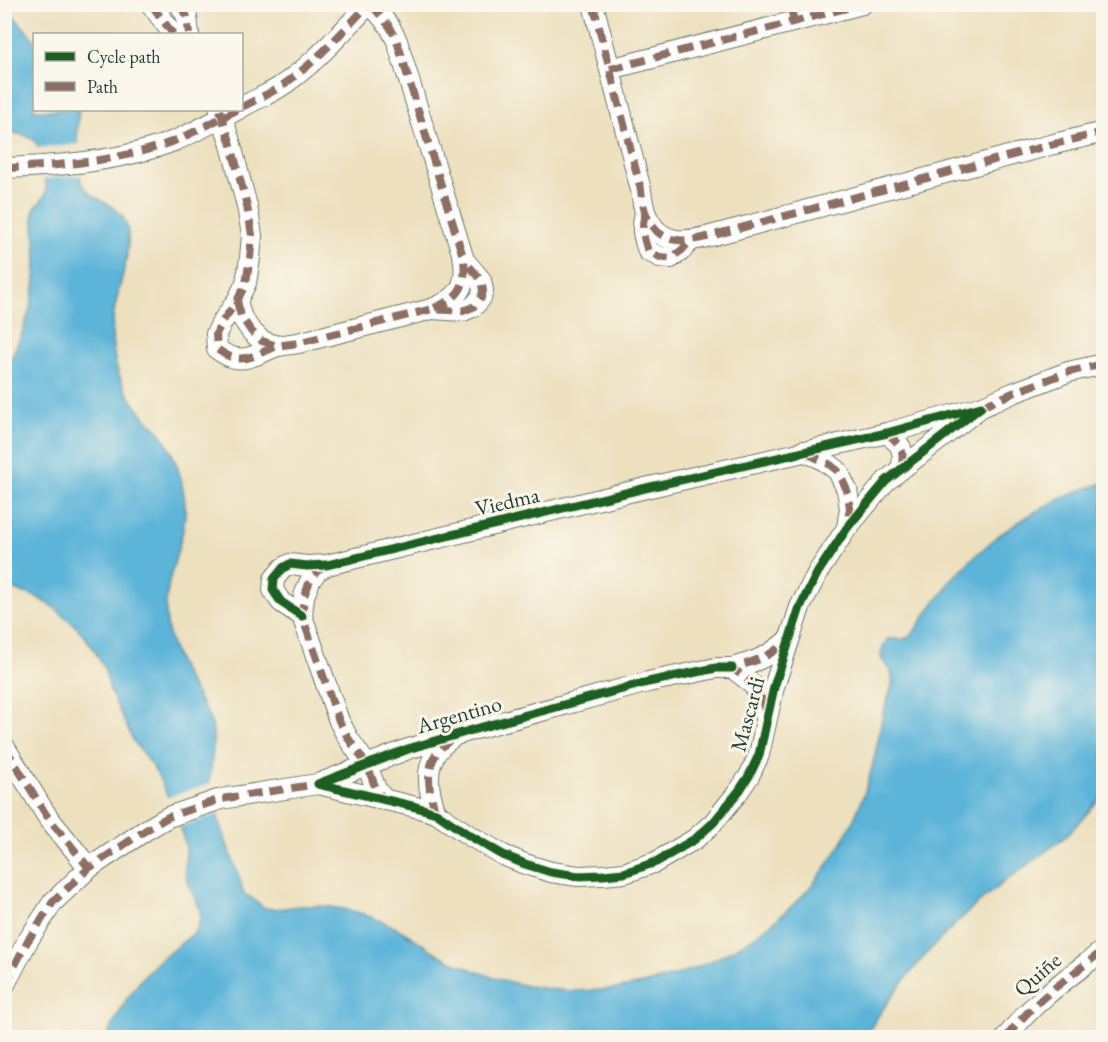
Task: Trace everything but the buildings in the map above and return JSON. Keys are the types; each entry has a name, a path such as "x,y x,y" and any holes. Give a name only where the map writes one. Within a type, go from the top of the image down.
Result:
{"street":[{"path":"151,4 171,33"},
{"path":"180,4 187,18 189,33"},
{"path":"4,168 87,162 130,153 173,141 227,112 252,235 246,282 216,334 217,349 226,356 238,360 277,346 298,343 432,309 463,311 472,307 481,298 483,291 481,280 464,260 397,41 390,27 370,4 297,74 276,89 243,106"},
{"path":"593,4 645,213 652,227 663,237 674,240 690,241 1104,132"},
{"path":"610,69 792,13 862,4"},
{"path":"237,301 241,316 251,331 262,341 277,346"},
{"path":"847,528 850,508 847,490 838,471 836,458 839,450 850,441 981,407 1068,372 1104,364"},
{"path":"847,490 854,496 875,494 886,481 981,407"},
{"path":"887,433 900,443 904,454 902,468"},
{"name":"Viedma","path":"302,616 281,602 273,590 274,579 283,568 290,564 327,565 850,441"},
{"path":"803,452 820,458 838,471"},
{"name":"Mascardi","path":"436,813 503,855 551,872 578,876 624,873 656,862 695,838 713,823 740,791 749,776 759,755 774,687 800,607 818,572 847,528 875,494"},
{"path":"327,565 317,571 310,580 304,596 302,616 339,721 384,800"},
{"name":"Argentino","path":"318,784 408,749 455,735 648,682 716,668 732,668 757,661 774,652 789,640"},
{"path":"732,668 756,688 762,699 767,720"},
{"path":"436,813 430,796 430,767 438,750 455,735"},
{"path":"4,746 47,816 89,868"},
{"path":"4,986 27,942 46,912 64,890 89,868 168,817 221,799 318,784 436,813"},
{"name":"Quiñe","path":"1006,1038 1040,1000 1104,950"}],"water":[{"path":"4,5 33,38 33,111 79,111 77,149 81,180 89,193 120,213 127,227 128,250 112,327 115,360 118,372 132,400 163,437 174,457 184,494 184,525 166,598 169,635 185,675 212,725 210,786 219,821 245,895 262,906 279,909 320,906 363,914 400,930 438,954 478,972 521,985 566,990 610,989 654,982 696,968 736,948 773,923 806,892 826,867 852,824 873,764 892,685 891,671 882,660 881,655 887,639 904,639 912,635 950,581 999,535 1058,500 1103,483 1103,794 1066,836 994,890 957,922 907,977 865,1037 106,1037 127,999 143,977 194,933 201,917 199,907 187,882 186,846 172,805 156,772 133,740 111,693 104,668 93,648 83,634 53,607 35,596 5,587 5,371 20,338 34,290 36,262 33,213 45,195 46,188 37,144 27,136 5,131"}],"pier":[{"path":"81,144 83,175 41,179 35,148"},
{"path":"212,783 221,813 177,828 165,798"}],"marked path":[{"path":"151,4 172,33"},
{"path":"180,4 187,17 189,33"},
{"path":"243,106 275,90 301,72 369,4"},
{"path":"371,4 390,27 397,41 464,260 464,278 459,291 448,301 432,309"},
{"path":"593,4 645,211 653,227 662,235 672,239 708,237 1104,132"},
{"path":"790,4 794,22"},
{"path":"610,69 862,4"},
{"path":"220,111 247,206 252,235 246,283 216,334 217,349 233,358 240,359 254,356 277,346"},
{"path":"4,168 69,164 112,158 154,148 190,134 235,111"},
{"path":"645,213 643,232 648,251 660,257 671,258 690,241"},
{"path":"237,301 241,316 251,331 262,341 277,346 298,343 432,309 463,311 473,307 481,298 483,291 481,280 465,261"},
{"path":"981,407 1068,372 1104,364"},
{"path":"887,433 901,448 902,468"},
{"path":"806,453 838,471 847,490 850,508 847,524"},
{"path":"326,566 317,571 310,581 304,596 302,616 339,721 367,765 376,789 384,800"},
{"path":"765,711 760,696 753,686 732,668 761,658 786,642"},
{"path":"436,813 431,798 429,774 434,758 449,741"},
{"path":"4,746 47,816 89,868"},
{"path":"4,986 27,942 53,902 89,868 146,830 168,817 221,799 318,784"},
{"path":"1006,1038 1039,1001 1104,950"}],"cycle path":[{"path":"302,616 281,602 273,590 274,579 283,568 290,564 327,565 650,487 887,433 981,407 886,481 847,528 818,572 800,607 774,687 759,755 749,776 713,823 695,839 656,862 624,873 578,876 551,872 503,855 436,813 318,784 408,749 479,728 648,682 716,668 732,668"}]}
